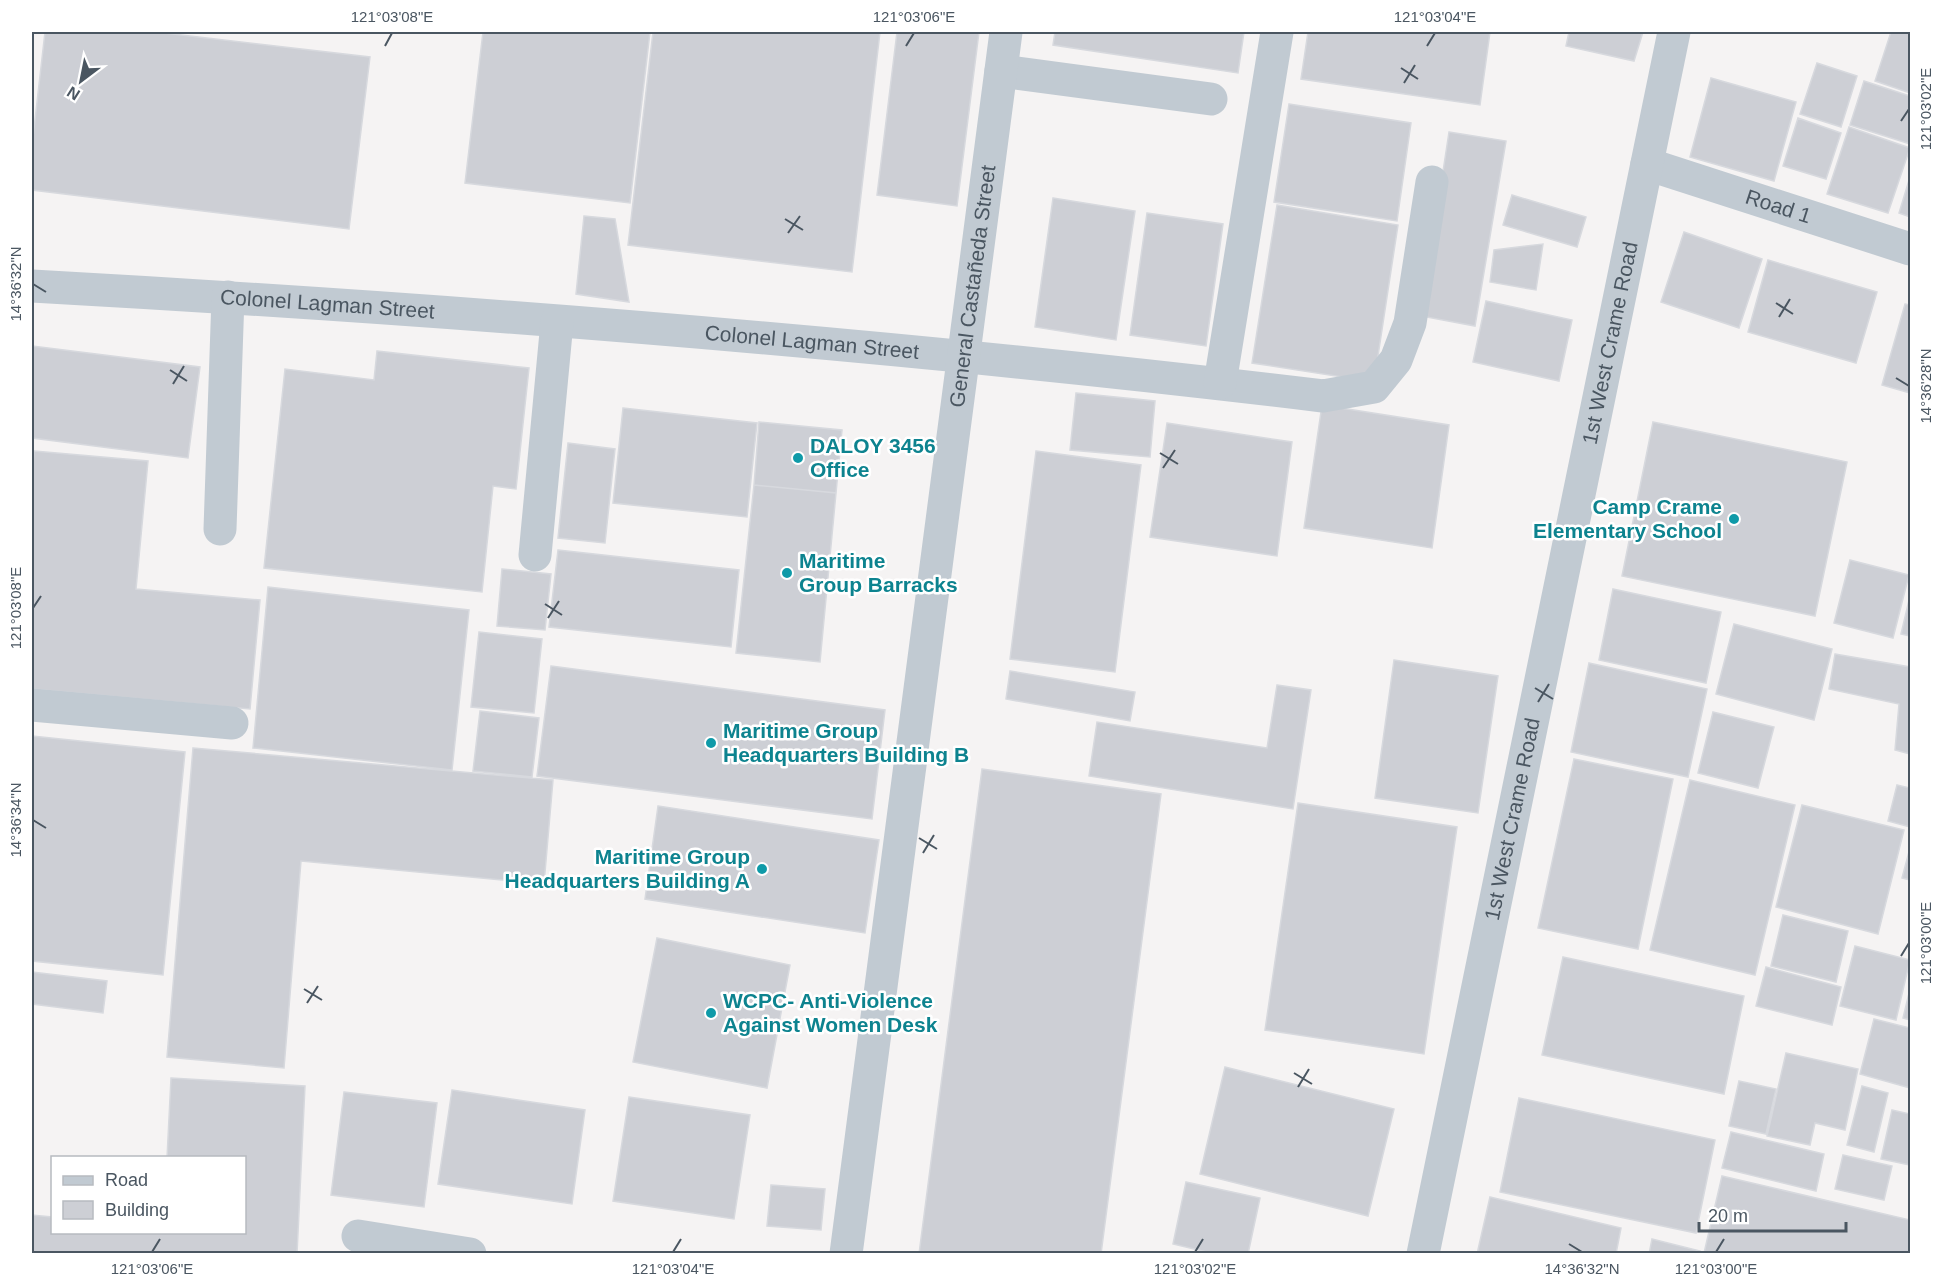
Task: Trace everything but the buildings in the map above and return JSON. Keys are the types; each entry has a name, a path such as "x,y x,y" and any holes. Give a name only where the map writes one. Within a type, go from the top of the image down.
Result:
{"street":[{"name":"General Castañeda Street","path":"846,1254 1006,32"},
{"path":"1220,383 1277,32"},
{"name":"1st West Crame Road","path":"1423,1254 1674,32"},
{"path":"1001,71 1211,99"},
{"name":"Road 1","path":"1647,164 1911,249"},
{"name":"Colonel Lagman Street","path":"32,286 228,297 557,322 962,357 1220,383 1323,396 1374,387 1396,360 1410,323 1432,182"},
{"path":"220,529 228,297"},
{"path":"535,555 557,322"},
{"path":"32,705 232,723"},
{"path":"358,1236 470,1254"}],"place":[{"name":"DALOY 3456 Office","path":"798,458"},
{"name":"Camp Crame Elementary School","path":"1734,519"},
{"name":"Maritime Group Barracks","path":"787,573"},
{"name":"Maritime Group Headquarters Building B","path":"711,743"},
{"name":"Maritime Group Headquarters Building A","path":"762,869"},
{"name":"WCPC- Anti-Violence Against Women Desk","path":"711,1013"}]}
